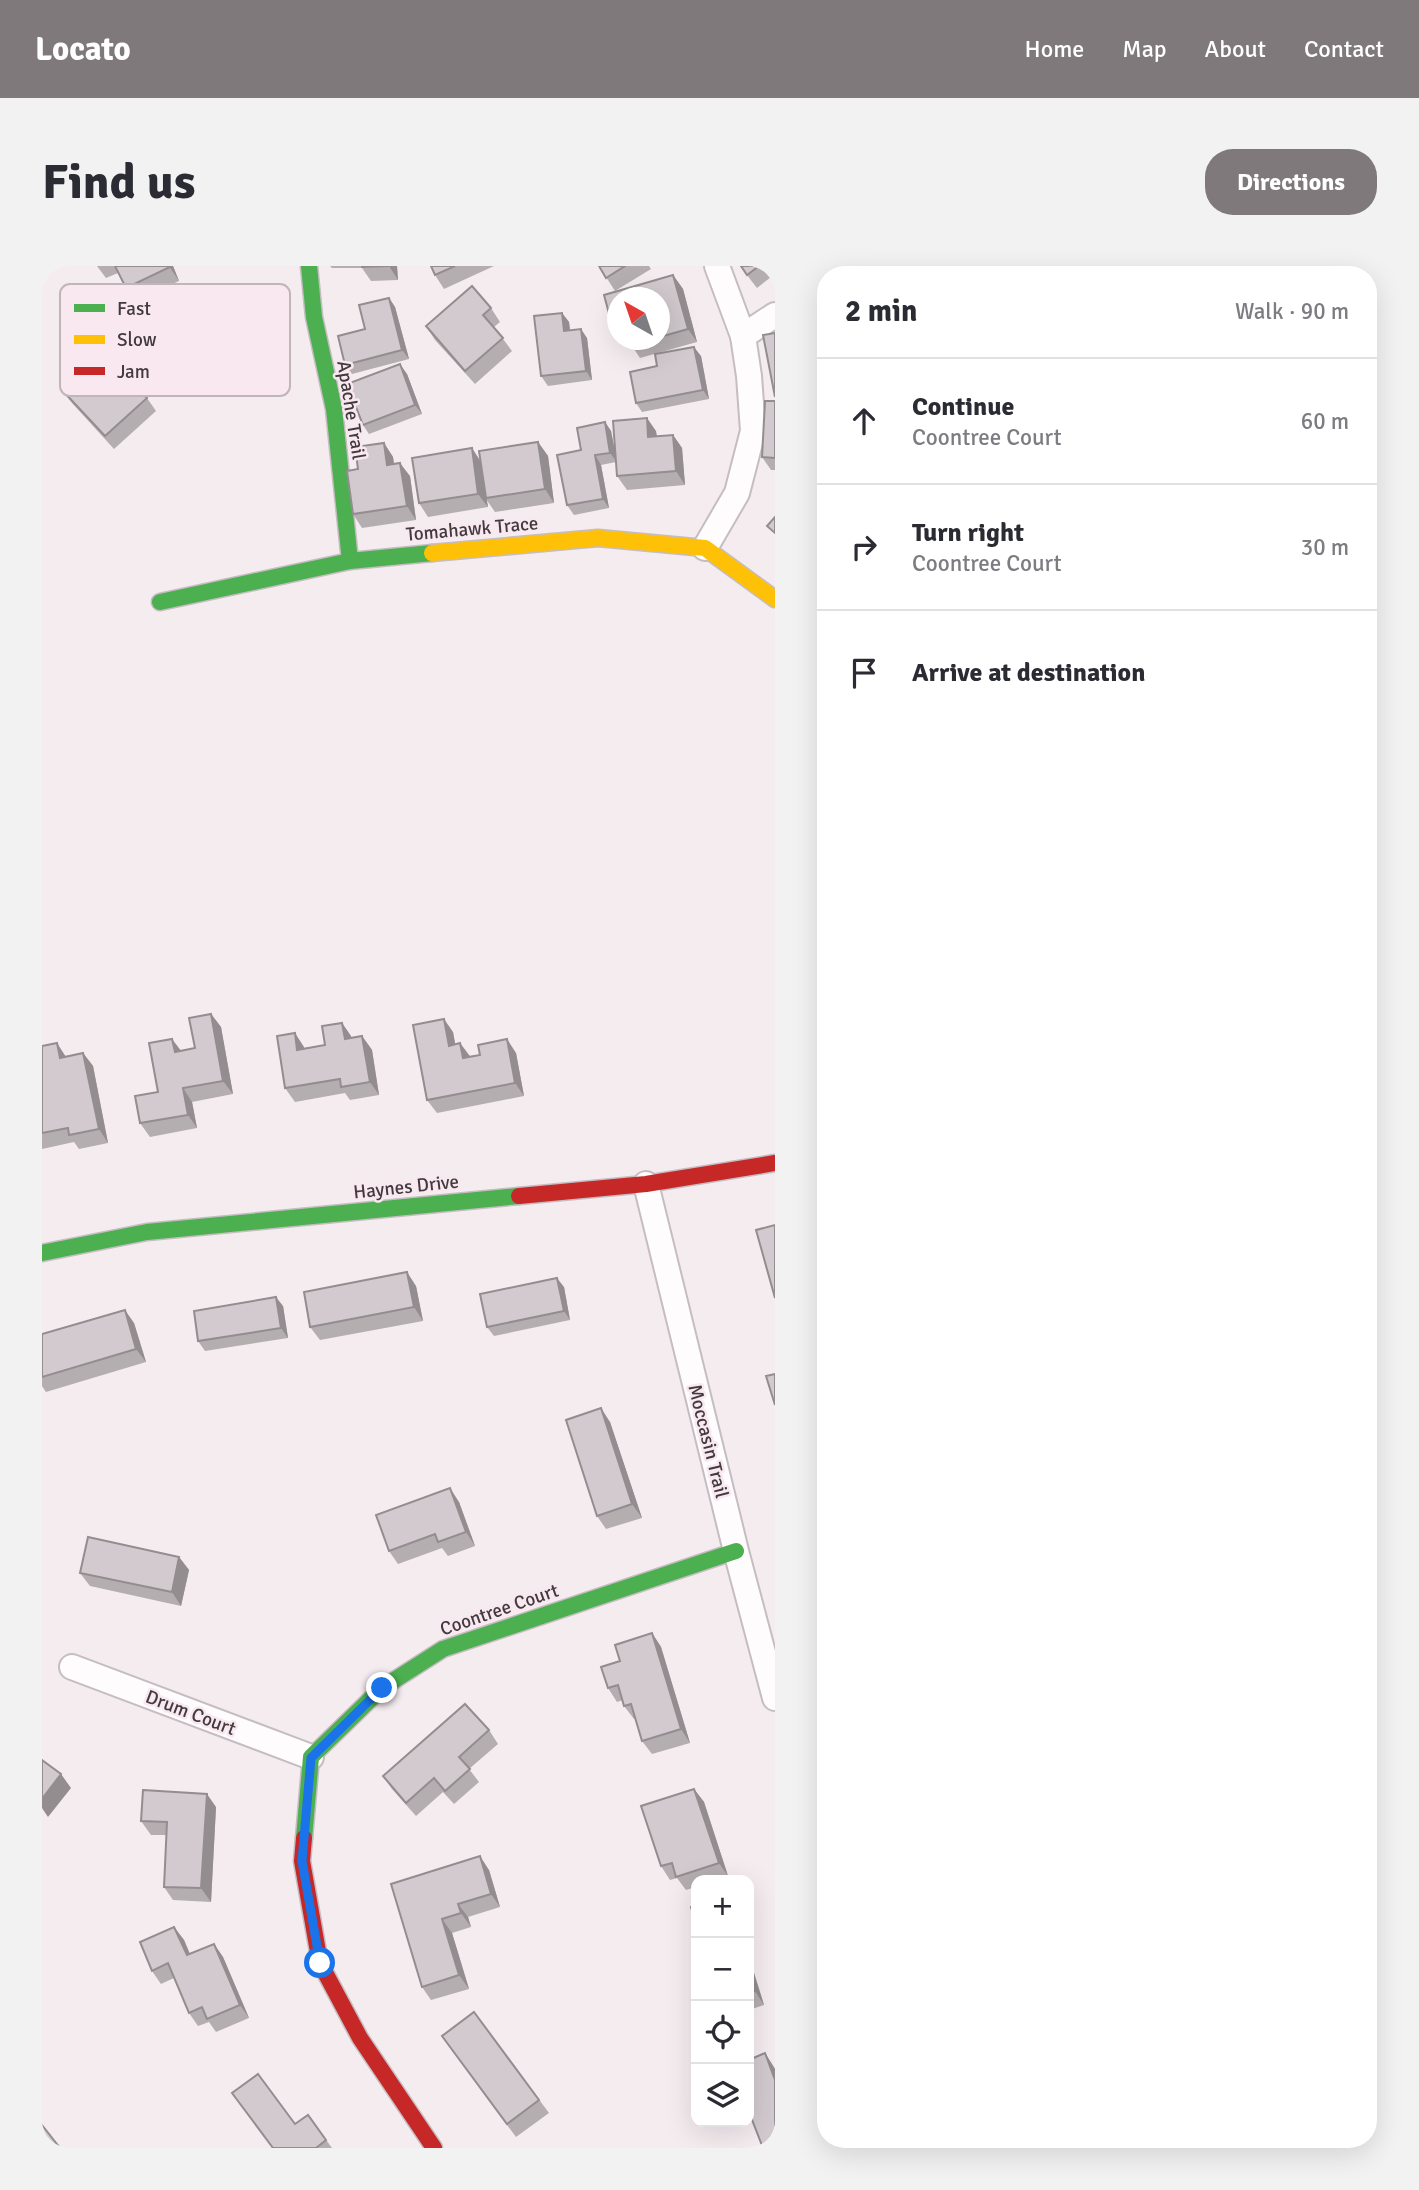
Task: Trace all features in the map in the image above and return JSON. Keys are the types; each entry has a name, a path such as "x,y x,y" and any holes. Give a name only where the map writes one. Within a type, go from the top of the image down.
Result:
{"street":[{"name":"Apache Trail","path":"309,266 314,317 334,409 350,561"},
{"path":"717,266 743,336 753,431 737,493 705,548 775,599"},
{"path":"743,336 775,315"},
{"name":"Tomahawk Trace","path":"160,602 350,561 598,538 705,548"},
{"name":"Haynes Drive","path":"42,1253 147,1232 646,1184 775,1163"},
{"name":"Moccasin Trail","path":"646,1184 775,1698"},
{"name":"Coontree Court","path":"311,1758 382,1688 443,1649 736,1551"},
{"name":"Drum Court","path":"72,1667 311,1758"},
{"path":"311,1758 302,1861 320,1963 360,2038 434,2148"}],"building":[{"path":"115,266 170,267 134,284 124,284"},
{"path":"431,266 455,266 435,275"},
{"path":"599,266 625,266 606,278"},
{"path":"741,266 759,266 747,275"},
{"path":"673,275 688,329 670,334 670,287 632,287"},
{"path":"472,286 491,308 483,315 503,338 465,371 426,326"},
{"path":"389,298 402,350 345,365 338,336 365,329 359,305"},
{"path":"562,313 564,331 581,329 586,371 541,376 534,316"},
{"path":"775,333 775,397 763,335"},
{"path":"694,347 703,390 636,403 630,372 657,366 655,354"},
{"path":"400,364 415,405 363,425 347,384"},
{"path":"68,396 145,396 147,398 105,436"},
{"path":"765,401 775,401 775,458 762,457"},
{"path":"647,418 648,437 673,435 676,471 617,476 613,421"},
{"path":"605,422 610,453 595,455 603,499 567,505 557,455 581,450 577,428"},
{"path":"538,442 545,489 486,498 479,451"},
{"path":"384,443 387,465 400,463 407,506 353,514 347,471 358,469 355,447"},
{"path":"472,448 478,494 419,503 412,458"},
{"path":"775,517 775,533 767,526"},
{"path":"211,1014 223,1081 183,1088 188,1115 140,1123 135,1096 158,1092 149,1043 172,1039 175,1052 195,1048 189,1018"},
{"path":"444,1019 449,1046 460,1043 463,1058 480,1055 478,1045 507,1039 515,1083 427,1100 413,1025"},
{"path":"342,1023 345,1039 362,1036 370,1082 341,1087 340,1079 285,1088 277,1036 295,1033 297,1050 325,1045 322,1026"},
{"path":"57,1043 60,1058 83,1053 99,1129 69,1135 68,1128 42,1133 42,1046"},
{"path":"775,1225 775,1298 756,1230"},
{"path":"407,1272 414,1307 310,1327 304,1292"},
{"path":"557,1278 564,1311 487,1327 480,1294"},
{"path":"276,1297 281,1328 198,1341 194,1311"},
{"path":"125,1310 136,1349 42,1377 42,1334"},
{"path":"775,1374 775,1405 766,1376"},
{"path":"601,1408 632,1504 597,1516 566,1420"},
{"path":"450,1488 466,1532 438,1542 435,1534 389,1551 376,1515"},
{"path":"88,1537 179,1557 172,1592 80,1573"},
{"path":"652,1633 681,1729 642,1741 631,1704 624,1706 618,1685 608,1688 601,1667 620,1661 615,1645"},
{"path":"465,1704 489,1730 459,1757 470,1769 445,1791 434,1778 406,1803 383,1776"},
{"path":"42,1760 61,1774 42,1799"},
{"path":"694,1789 719,1863 676,1877 672,1863 661,1866 641,1806"},
{"path":"143,1790 207,1794 201,1888 164,1887 167,1822 141,1821"},
{"path":"480,1856 491,1894 458,1904 461,1913 442,1919 459,1975 422,1987 391,1884"},
{"path":"174,1927 187,1955 214,1944 240,2005 207,2019 202,2007 189,2013 168,1963 152,1971 140,1942"},
{"path":"474,2012 539,2100 507,2124 442,2036"},
{"path":"765,2053 775,2080 775,2143 763,2148 754,2125 754,2058"},
{"path":"258,2074 295,2124 308,2115 326,2140 316,2148 273,2148 232,2093"},
{"path":"42,2125 60,2148 42,2148"}],"traffic: fast":[{"path":"309,266 314,317 334,409 350,561"},
{"path":"160,602 350,561 432,553"},
{"path":"42,1253 147,1232 519,1196"},
{"path":"304,1838 311,1757 382,1688 443,1649 736,1551"}],"traffic: slow":[{"path":"432,553 598,538 705,548 775,599"}],"traffic: jam":[{"path":"519,1196 646,1184 775,1163"},
{"path":"304,1838 302,1861 320,1963 360,2038 434,2148"}],"route":[{"path":"320,1963 302,1861 311,1758 382,1688"}]}
